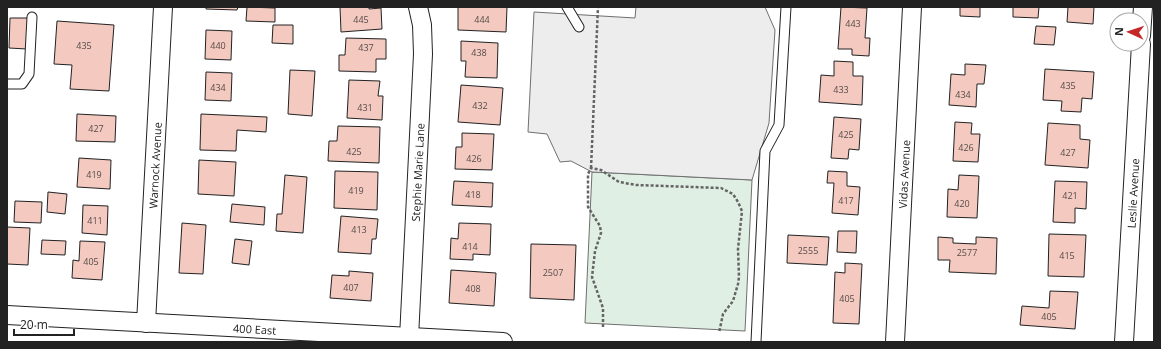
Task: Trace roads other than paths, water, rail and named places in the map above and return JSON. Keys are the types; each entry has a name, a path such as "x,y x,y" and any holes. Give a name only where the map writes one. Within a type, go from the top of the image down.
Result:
{"street":[{"name":"Warnock Avenue","path":"146,323 163,7"},
{"name":"Stephie Marie Lane","path":"409,338 423,54 422,25 418,7"},
{"name":"Vidas Avenue","path":"895,342 912,7"},
{"name":"Leslie Avenue","path":"1124,342 1141,52"},
{"name":"400 East","path":"7,315 146,323 228,335 409,338 502,342"}],"lane":[{"path":"567,7 580,27"},
{"path":"756,342 765,151 780,125 786,7"},
{"path":"7,84 22,84 28,74 32,17"}]}
